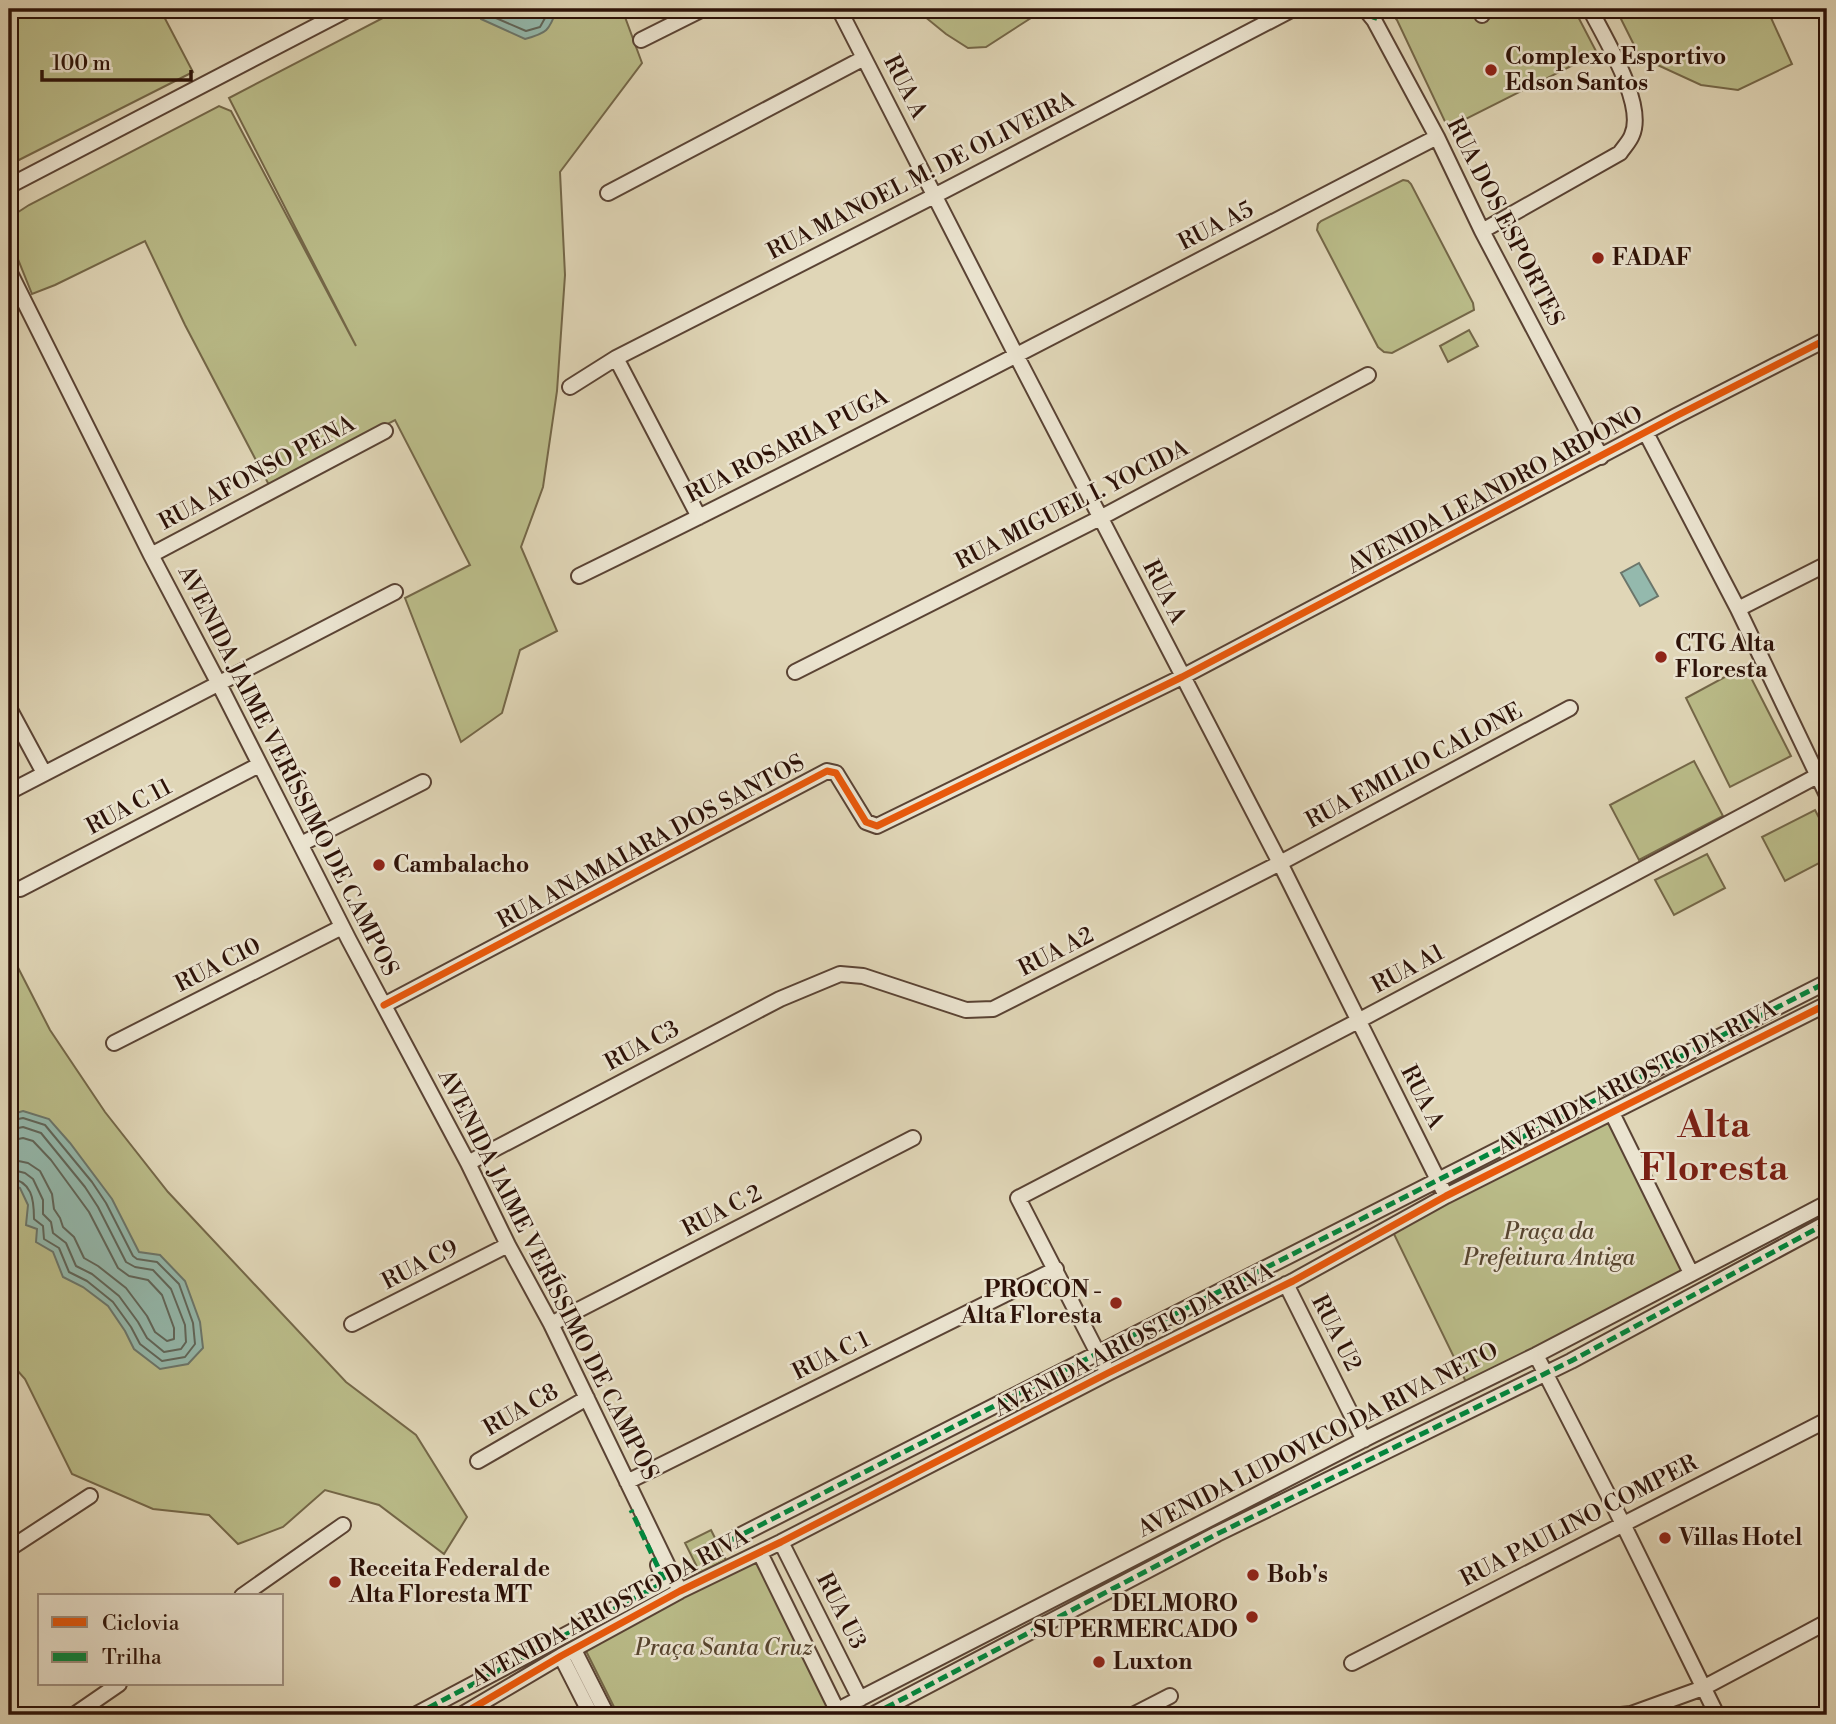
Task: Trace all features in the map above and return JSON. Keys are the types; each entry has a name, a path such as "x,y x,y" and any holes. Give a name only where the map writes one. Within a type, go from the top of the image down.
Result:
{"street":[{"path":"9,186 349,9"},
{"path":"641,40 703,9"},
{"name":"RUA A","path":"839,9 1280,863 1446,1196"},
{"name":"RUA MANOEL M. DE OLIVEIRA","path":"570,387 615,358 1293,9"},
{"path":"1482,231 1620,153 1633,133 1635,113 1626,78 1590,9"},
{"name":"RUA DOS ESPORTES","path":"1372,12 1482,231 1601,457"},
{"path":"608,193 864,58"},
{"name":"RUA A5","path":"1016,355 1437,137"},
{"name":"AVENIDA JAIME VERÍSSIMO DE CAMPOS","path":"9,271 342,927 551,1324 680,1591"},
{"name":"AVENIDA LEANDRO ARDONO","path":"1182,677 1827,339"},
{"name":"RUA ROSARIA PUGA","path":"579,576 1016,355"},
{"path":"615,358 699,517"},
{"name":"RUA MIGUEL I. YOCIDA","path":"795,673 1100,518 1368,374"},
{"name":"RUA AFONSO PENA","path":"151,555 385,431"},
{"path":"1646,433 1738,610 1823,785"},
{"path":"1738,610 1827,564"},
{"path":"9,792 395,592"},
{"name":"RUA ANAMAIARA DOS SANTOS","path":"384,1005 827,771 836,774 866,822 877,826 1182,677"},
{"path":"9,708 44,773"},
{"name":"RUA EMILIO CALONE","path":"1280,863 1570,708"},
{"name":"RUA C 11","path":"20,890 259,765"},
{"path":"301,844 423,782"},
{"name":"RUA A1","path":"1056,1269 1018,1198 1358,1021 1823,785"},
{"name":"RUA A2","path":"840,974 863,976 966,1010 993,1009 1280,863"},
{"name":"RUA C10","path":"114,1043 342,927"},
{"name":"RUA C3","path":"468,1163 780,999 840,974"},
{"path":"731,1540 1827,982"},
{"name":"AVENIDA ARIOSTO DA RIVA","path":"461,1715 680,1591 760,1553 1289,1282 1446,1196 1827,1004"},
{"path":"1612,1113 1692,1273"},
{"name":"RUA C 2","path":"551,1324 913,1138"},
{"name":"AVENIDA LUDOVICO DA RIVA NETO","path":"833,1713 1368,1438 1536,1355 1827,1203"},
{"path":"872,1715 1217,1534 1545,1374 1827,1223"},
{"name":"RUA C9","path":"352,1324 508,1245"},
{"path":"1056,1269 1108,1373"},
{"name":"RUA C 1","path":"628,1482 1056,1269"},
{"name":"RUA U2","path":"1289,1282 1368,1438"},
{"path":"1536,1355 1717,1715"},
{"name":"RUA C8","path":"478,1461 587,1398"},
{"name":"RUA PAULINO COMPER","path":"1352,1663 1827,1420"},
{"path":"9,1549 90,1496"},
{"path":"415,1715 666,1581 631,1510"},
{"path":"245,1594 343,1525"},
{"name":"RUA U3","path":"781,1542 860,1699"},
{"name":"RUA U3","path":"760,1553 833,1713"},
{"path":"1621,1715 1631,1714 1703,1688 1827,1622"},
{"path":"568,1653 591,1715"},
{"path":"568,1653 607,1715"},
{"path":"75,1715 116,1686"},
{"path":"1133,1715 1170,1696"}],"green space":[{"path":"9,9 160,9 193,72 9,165"},
{"path":"400,9 622,9 642,63 560,172 565,275 557,391 543,487 521,547 557,631 520,650 502,713 461,742 405,598 470,565 395,420 269,485 185,325 145,241 32,294 9,237 9,218 29,205 219,106 231,111 356,346 229,98"},
{"path":"918,9 1045,9 986,47 968,48 946,34"},
{"name":"Complexo Esportivo Edson Santos","path":"1388,9 1574,9 1597,53 1448,128 1397,20"},
{"path":"1616,9 1767,9 1792,64 1738,90 1701,85 1640,57"},
{"path":"1403,180 1411,184 1473,303 1474,310 1392,353 1384,352 1378,347 1317,230 1321,221"},
{"path":"1469,330 1478,346 1448,362 1440,346"},
{"path":"1745,666 1791,756 1730,787 1686,698"},
{"path":"1694,761 1723,816 1639,860 1610,805"},
{"path":"1815,810 1827,833 1827,859 1785,881 1762,837"},
{"path":"1707,854 1725,888 1674,915 1655,880"},
{"path":"9,950 50,1030 105,1112 168,1192 346,1382 416,1435 467,1517 444,1554 379,1505 325,1490 283,1527 238,1544 209,1515 153,1509 72,1474 25,1379 9,1361"},
{"name":"Praça da Prefeitura Antiga","path":"1610,1117 1686,1272 1467,1384 1392,1230"},
{"path":"711,1530 726,1560 700,1573 685,1543"},
{"name":"Praça Santa Cruz","path":"757,1560 829,1705 809,1715 618,1715 586,1651 684,1591"}],"water":[{"path":"480,9 557,9 546,30 525,39 481,19"},
{"path":"1639,563 1658,596 1640,606 1621,573"},
{"path":"23,1111 49,1119 112,1199 139,1252 160,1255 185,1281 200,1322 203,1348 188,1364 160,1369 134,1349 108,1306 83,1287 63,1277 53,1252 36,1242 37,1229 26,1225 28,1205 20,1188 9,1184 9,1115"}],"marked path":[{"path":"1374,20 1378,9"},
{"path":"1482,15 1485,9"},
{"path":"731,1540 1827,982"},
{"path":"872,1715 1217,1534 1571,1361 1827,1223"},
{"path":"415,1715 665,1582 631,1510"}],"cycle path":[{"path":"384,1005 827,771 836,773 866,822 877,826 1182,677 1827,339"},
{"path":"461,1715 680,1591 1293,1281 1446,1196 1827,1004"}],"place":[{"name":"Complexo Esportivo Edson Santos","path":"1491,70"},
{"name":"FADAF","path":"1598,258"},
{"name":"CTG Alta Floresta","path":"1661,657"},
{"name":"Cambalacho","path":"379,865"},
{"name":"PROCON - Alta Floresta","path":"1116,1303"},
{"name":"Villas Hotel","path":"1665,1538"},
{"name":"Bob's","path":"1253,1575"},
{"name":"Receita Federal de Alta Floresta MT","path":"335,1582"},
{"name":"DELMORO SUPERMERCADO","path":"1252,1617"},
{"name":"Luxton","path":"1099,1662"}],"district":[{"name":"Alta Floresta","path":"1714,1148"}]}
